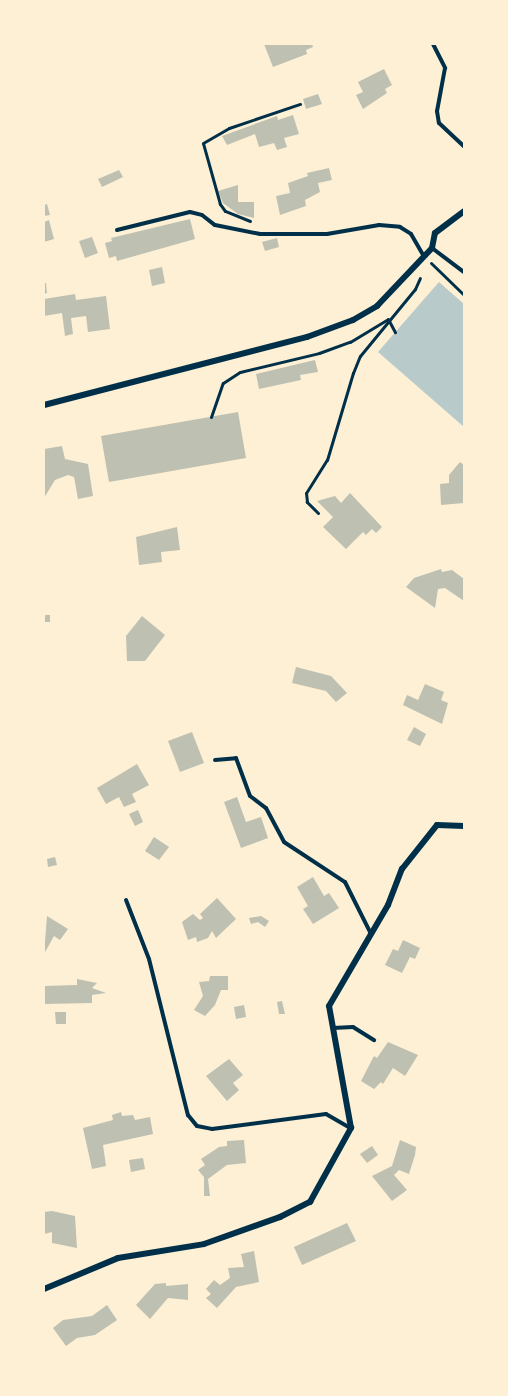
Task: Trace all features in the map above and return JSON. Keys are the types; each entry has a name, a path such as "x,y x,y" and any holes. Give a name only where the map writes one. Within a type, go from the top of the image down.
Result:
{"street":[{"path":"44,405 307,337 353,320 377,306 432,248 435,233 465,211"},
{"path":"44,1289 118,1258 204,1244 280,1217 310,1202 351,1128 329,1006 372,935 402,869 437,825 465,826"}],"lane":[{"path":"432,44 445,68 436,111 439,123 465,146"},
{"path":"117,230 190,212 244,233 277,231 297,235 379,225 400,226 411,234 423,255"},
{"path":"432,248 465,272"},
{"path":"215,760 236,758 250,796 266,808 284,842 345,882 372,935"},
{"path":"126,900 149,959 188,1115 197,1126 212,1129 326,1114 351,1128"},
{"path":"333,1028 353,1027 374,1040"}],"path":[{"path":"277,231 237,217 219,204 203,143 229,128 300,104"},
{"path":"423,255 465,295"},
{"path":"318,513 307,502 306,493 327,460 360,356 388,319 416,288 423,269 423,255"},
{"path":"388,319 395,332"},
{"path":"211,417 224,383 240,372 319,353 350,342 388,319"}],"shaded area":[{"path":"439,282 464,304 464,427 378,352"}],"building":[{"path":"264,44 312,44 313,47 306,50 307,54 273,67"},
{"path":"384,69 392,85 385,89 387,93 363,109 356,95 363,92 358,82"},
{"path":"318,94 322,104 306,109 303,99"},
{"path":"293,115 299,134 284,138 287,147 277,150 274,143 259,147 255,134 227,145 222,136 277,116 278,120"},
{"path":"329,168 332,180 318,183 320,192 305,200 306,206 280,215 276,196 290,193 288,183 308,176 307,173"},
{"path":"119,170 123,177 102,187 98,179"},
{"path":"238,185 238,202 254,202 254,218 238,214 223,203 218,191"},
{"path":"47,204 50,215 44,216 44,205"},
{"path":"190,219 195,239 117,261 116,256 109,258 105,243 112,241 111,238"},
{"path":"49,220 54,239 44,242 44,222"},
{"path":"92,237 98,253 85,258 79,241"},
{"path":"277,238 279,247 265,251 262,242"},
{"path":"162,267 165,283 152,286 149,270"},
{"path":"44,283 46,283 47,293 44,294"},
{"path":"75,294 76,300 106,296 110,329 88,332 86,316 71,318 73,334 65,336 62,313 44,316 44,299"},
{"path":"315,360 318,372 300,375 301,380 259,389 256,374"},
{"path":"238,412 246,458 109,482 101,436"},
{"path":"62,446 65,459 88,464 93,496 78,499 74,477 68,475 55,480 44,498 44,449"},
{"path":"460,462 464,465 464,503 441,505 440,484 449,483 449,475"},
{"path":"350,493 382,527 376,533 372,529 366,535 363,532 346,549 323,527 333,517 317,501 335,496 341,503"},
{"path":"177,527 180,550 161,552 162,562 139,565 136,537"},
{"path":"441,569 442,572 452,570 464,579 464,601 445,588 438,589 435,608 406,587 414,578"},
{"path":"44,615 50,615 50,622 44,622"},
{"path":"142,616 165,635 145,661 127,661 126,636"},
{"path":"296,667 331,676 347,693 336,702 326,691 292,683"},
{"path":"425,684 444,692 441,700 448,703 442,724 403,705 407,695 418,700"},
{"path":"414,727 426,734 420,746 407,740"},
{"path":"192,732 204,763 180,772 168,741"},
{"path":"137,764 149,785 132,794 136,802 124,807 119,797 106,804 97,788"},
{"path":"237,797 246,822 261,817 268,838 241,848 224,802"},
{"path":"138,810 143,822 135,826 129,814"},
{"path":"154,837 169,847 159,860 145,851"},
{"path":"55,857 57,865 48,867 47,859"},
{"path":"313,877 324,896 329,893 339,908 313,924 303,909 308,906 297,887"},
{"path":"217,898 236,919 216,938 212,931 208,938 197,942 196,937 188,940 182,922 193,914 200,920 203,918 200,914"},
{"path":"47,916 68,929 60,940 54,936 44,954"},
{"path":"261,916 269,921 265,927 258,922 251,924 249,918"},
{"path":"403,940 420,948 415,959 410,957 402,973 385,965 393,949 398,951"},
{"path":"210,976 228,976 228,990 221,990 215,1005 205,1016 194,1010 203,996 199,982 209,981"},
{"path":"77,979 97,983 92,988 106,993 92,995 92,1003 44,1004 44,986 77,985"},
{"path":"282,1001 285,1014 279,1014 277,1002"},
{"path":"244,1005 246,1017 236,1019 234,1007"},
{"path":"55,1012 66,1012 66,1024 56,1024"},
{"path":"388,1042 418,1055 405,1076 393,1068 383,1084 381,1082 374,1089 361,1081 374,1056 377,1058"},
{"path":"229,1059 243,1075 233,1083 239,1090 227,1101 206,1076"},
{"path":"121,1112 122,1116 133,1115 135,1120 150,1117 153,1134 103,1145 106,1166 92,1169 83,1128 113,1120 112,1115"},
{"path":"244,1140 246,1163 227,1165 208,1179 210,1196 204,1196 204,1177 198,1170 205,1165 201,1159 219,1147 227,1146 227,1141"},
{"path":"400,1140 416,1147 415,1155 409,1174 399,1170 394,1175 407,1190 392,1201 372,1176 392,1166"},
{"path":"372,1146 378,1155 367,1163 360,1154"},
{"path":"143,1158 145,1169 131,1172 129,1160"},
{"path":"52,1211 75,1216 77,1248 52,1243 52,1232 44,1234 44,1212"},
{"path":"347,1223 356,1241 302,1265 294,1247"},
{"path":"254,1251 259,1282 236,1287 217,1308 206,1298 211,1294 206,1289 214,1280 220,1285 230,1278 228,1268 244,1267 241,1254"},
{"path":"166,1283 166,1286 188,1284 188,1300 168,1298 150,1319 136,1305 155,1284"},
{"path":"107,1305 117,1320 95,1335 77,1338 66,1346 53,1328 63,1320 92,1316"}]}
